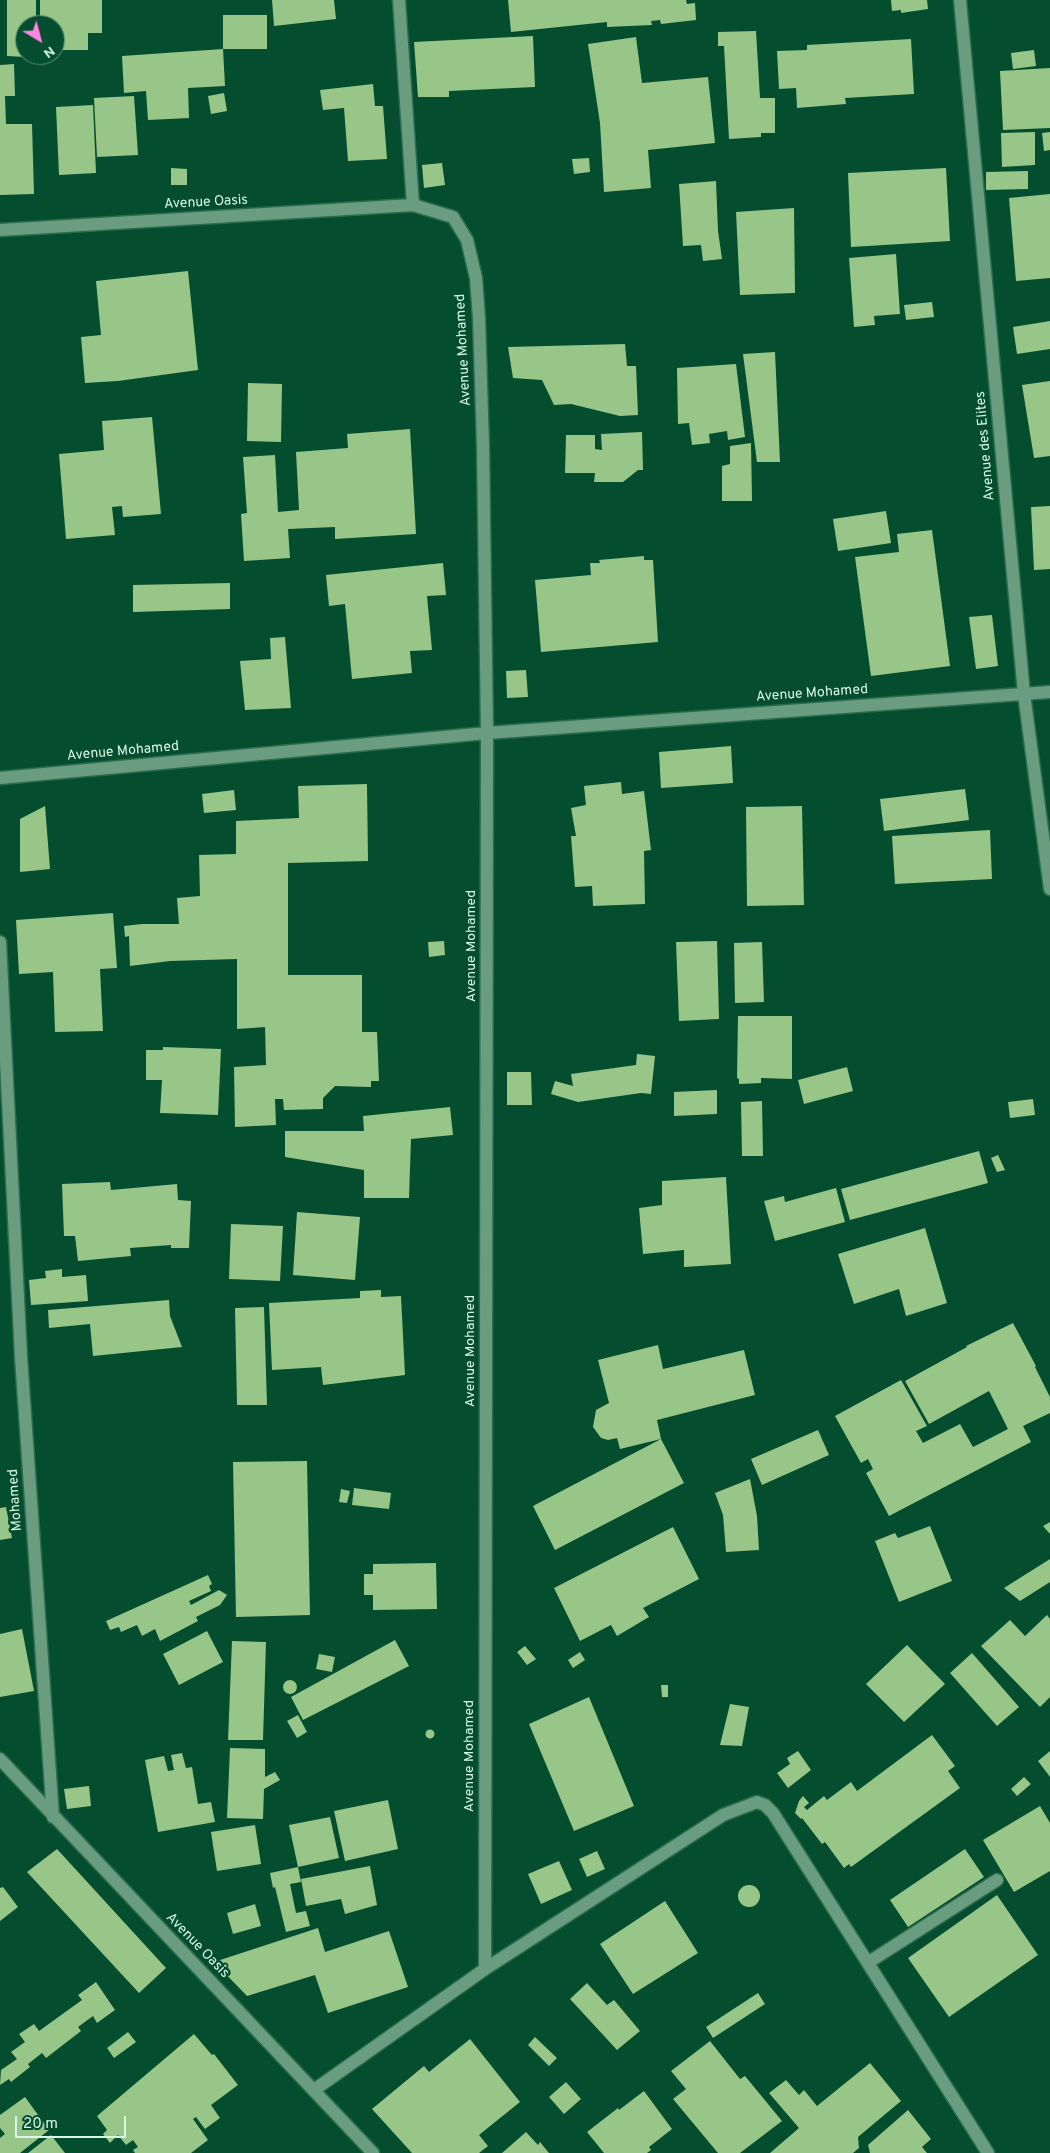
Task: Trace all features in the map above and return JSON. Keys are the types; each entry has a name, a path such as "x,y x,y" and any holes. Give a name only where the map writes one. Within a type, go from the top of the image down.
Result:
{"street":[{"path":"399,0 413,206"},
{"name":"Avenue des Elites","path":"960,0 1024,694 1050,889"},
{"name":"Avenue Oasis","path":"0,230 413,206"},
{"name":"Avenue Mohamed","path":"413,206 453,217 467,240 476,278 479,318 487,733 485,1969"},
{"name":"Avenue Mohamed","path":"0,778 487,733 1050,692"},
{"name":"Mohamed","path":"0,942 21,1357 52,1817"},
{"name":"Avenue Oasis","path":"0,1759 52,1817 373,2153"},
{"path":"314,2090 485,1969 723,1816 757,1802 765,1805 773,1813 869,1962 988,2153"},
{"path":"869,1962 997,1880"}],"building":[{"path":"7,0 36,0 36,15 15,15 15,56 7,56"},
{"path":"40,0 102,0 102,33 88,33 88,50 65,50 65,15 40,15"},
{"path":"272,0 334,0 336,19 274,26"},
{"path":"508,0 686,0 687,4 695,3 696,20 661,24 660,20 651,21 652,25 607,27 607,22 511,32"},
{"path":"891,0 927,0 928,9 901,13 901,10 892,11"},
{"path":"223,15 267,15 267,49 223,49"},
{"path":"756,31 760,98 775,98 775,133 761,133 761,137 729,139 724,46 718,46 718,32"},
{"path":"533,36 535,87 449,91 449,97 418,97 414,42"},
{"path":"636,37 642,83 708,77 715,143 648,150 651,188 604,192 600,123 588,44"},
{"path":"911,39 914,94 845,98 846,104 797,108 796,88 779,89 777,51 807,50 807,45"},
{"path":"223,49 225,86 188,88 189,118 148,120 146,91 124,93 122,56"},
{"path":"1034,50 1036,66 1013,69 1011,53"},
{"path":"14,64 15,96 5,96 6,124 32,124 34,194 0,195 0,65"},
{"path":"1050,68 1050,128 1003,130 1000,71"},
{"path":"373,84 375,106 383,106 387,159 348,161 344,108 323,110 320,90"},
{"path":"224,93 227,111 211,114 208,96"},
{"path":"134,96 138,155 97,157 94,98"},
{"path":"93,105 96,173 59,175 56,107"},
{"path":"1035,132 1035,165 1002,167 1001,133"},
{"path":"1050,132 1050,150 1044,151 1042,133"},
{"path":"589,158 590,172 574,174 572,159"},
{"path":"442,163 445,185 424,188 422,165"},
{"path":"171,168 187,169 187,185 171,185"},
{"path":"946,168 950,241 851,247 848,173"},
{"path":"1028,171 1028,189 986,190 986,172"},
{"path":"716,181 718,231 722,259 703,261 701,245 683,246 679,184"},
{"path":"1050,194 1050,278 1016,281 1009,198"},
{"path":"794,208 795,293 740,295 736,212"},
{"path":"896,254 900,314 874,316 875,325 854,327 849,258"},
{"path":"188,271 198,370 118,381 85,383 81,337 101,335 96,281"},
{"path":"932,302 934,317 906,320 904,305"},
{"path":"1050,321 1050,349 1017,354 1013,327"},
{"path":"625,344 627,366 636,366 638,415 620,416 571,404 554,405 542,380 513,378 508,347"},
{"path":"775,352 780,462 757,462 743,354"},
{"path":"736,364 745,437 728,440 727,431 709,434 710,443 692,445 689,423 678,424 677,368"},
{"path":"1050,381 1050,456 1034,458 1022,385"},
{"path":"248,383 282,384 281,442 247,441"},
{"path":"152,417 161,514 123,517 122,506 112,507 115,535 66,539 59,454 104,450 102,421"},
{"path":"410,429 416,534 335,539 335,527 288,529 290,558 244,561 241,514 247,513 243,457 275,455 278,512 299,510 296,452 348,448 347,434"},
{"path":"642,432 643,470 638,470 623,482 594,482 595,473 565,473 566,435 595,435 595,449 602,450 601,434"},
{"path":"751,443 752,501 722,501 722,466 730,464 730,446"},
{"path":"1050,506 1050,569 1034,570 1031,507"},
{"path":"886,511 891,543 838,551 833,519"},
{"path":"932,530 950,666 871,676 855,557 899,552 897,534"},
{"path":"644,556 644,560 653,560 658,642 541,652 535,580 591,575 590,563 600,563 599,560"},
{"path":"443,563 446,595 427,596 432,650 410,651 412,673 352,679 345,604 329,606 326,575"},
{"path":"230,583 230,609 133,612 133,585"},
{"path":"992,615 998,666 976,669 969,617"},
{"path":"285,637 291,708 245,710 240,661 271,659 270,638"},
{"path":"526,670 528,697 507,698 506,671"},
{"path":"731,746 733,783 661,788 659,752"},
{"path":"621,782 622,794 644,791 651,850 644,851 645,904 593,906 592,886 575,887 571,836 576,836 571,808 586,805 584,786"},
{"path":"367,784 368,861 288,863 288,975 362,975 362,1032 377,1032 379,1081 371,1081 371,1087 335,1086 323,1098 323,1109 284,1110 283,1099 275,1099 276,1125 235,1127 234,1067 266,1065 265,1027 237,1029 237,959 170,961 130,966 129,936 125,937 124,926 179,924 177,898 200,896 199,855 236,854 236,821 299,818 298,786"},
{"path":"965,789 969,820 884,831 880,799"},
{"path":"234,790 236,810 204,813 202,794"},
{"path":"45,806 50,869 20,872 20,819"},
{"path":"802,806 804,905 747,906 746,807"},
{"path":"990,830 992,879 895,884 892,836"},
{"path":"113,913 117,968 100,969 103,1031 55,1032 53,972 19,974 16,920"},
{"path":"444,941 445,955 429,957 428,942"},
{"path":"717,941 719,1019 679,1021 676,942"},
{"path":"762,942 764,1002 735,1003 734,943"},
{"path":"738,1016 792,1016 792,1079 761,1078 761,1083 739,1084 739,1079 737,1078"},
{"path":"163,1047 221,1049 218,1115 160,1113 162,1080 146,1080 146,1050 163,1050"},
{"path":"637,1054 655,1056 651,1094 641,1093 578,1102 551,1094 555,1081 573,1086 571,1074 636,1065"},
{"path":"847,1067 853,1091 804,1104 798,1080"},
{"path":"507,1072 531,1072 532,1105 507,1105"},
{"path":"717,1090 717,1114 674,1116 674,1092"},
{"path":"1033,1099 1035,1115 1010,1118 1008,1102"},
{"path":"762,1101 763,1156 742,1156 741,1102"},
{"path":"450,1107 453,1135 411,1139 409,1198 364,1198 364,1170 285,1157 285,1131 364,1131 363,1116"},
{"path":"979,1151 988,1183 850,1220 841,1189"},
{"path":"998,1155 1005,1170 997,1172 991,1158"},
{"path":"726,1177 731,1264 684,1267 684,1250 643,1254 639,1208 662,1205 662,1181"},
{"path":"110,1182 111,1190 177,1184 178,1200 191,1201 189,1248 171,1248 171,1245 130,1248 131,1256 78,1261 75,1236 64,1236 62,1184"},
{"path":"836,1188 845,1222 775,1241 764,1201 784,1196 785,1202"},
{"path":"297,1212 360,1217 355,1280 293,1275"},
{"path":"231,1224 283,1226 280,1281 229,1279"},
{"path":"925,1228 947,1303 906,1316 899,1289 854,1304 838,1254"},
{"path":"62,1269 62,1277 86,1275 88,1301 31,1305 29,1280 46,1278 45,1271"},
{"path":"381,1290 381,1297 401,1296 405,1375 323,1385 321,1367 272,1370 269,1303 360,1298 360,1291"},
{"path":"169,1300 170,1316 182,1347 93,1356 90,1324 49,1328 48,1310"},
{"path":"264,1307 267,1405 237,1405 235,1308"},
{"path":"1013,1323 1050,1397 1050,1413 1023,1426 1031,1442 889,1516 866,1473 873,1469 868,1459 861,1463 835,1416 901,1380 927,1426 916,1431 923,1443 960,1424 973,1447 1008,1429 989,1391 929,1424 905,1381 966,1346"},
{"path":"658,1345 663,1369 744,1350 755,1395 657,1420 661,1439 620,1449 617,1438 608,1440 601,1438 593,1427 596,1410 609,1403 598,1360"},
{"path":"818,1430 829,1455 762,1485 751,1459"},
{"path":"661,1439 684,1483 555,1550 533,1506"},
{"path":"307,1461 310,1615 236,1617 233,1462"},
{"path":"750,1479 757,1516 759,1550 726,1552 723,1515 715,1493"},
{"path":"354,1488 391,1493 389,1509 352,1505"},
{"path":"341,1489 350,1491 347,1503 339,1502"},
{"path":"6,1507 12,1538 0,1540 0,1508"},
{"path":"1050,1522 1050,1534 1043,1526"},
{"path":"930,1526 952,1581 899,1602 875,1541 895,1533 898,1538"},
{"path":"673,1527 699,1579 643,1608 649,1617 617,1636 611,1625 580,1641 554,1588"},
{"path":"1050,1559 1050,1582 1020,1601 1004,1588"},
{"path":"436,1563 437,1609 373,1610 373,1595 364,1595 364,1574 373,1574 373,1564"},
{"path":"208,1575 212,1584 209,1586 211,1591 189,1601 191,1605 219,1590 227,1595 220,1605 196,1617 198,1621 160,1641 155,1629 142,1636 137,1625 121,1632 119,1627 110,1630 106,1621"},
{"path":"1047,1615 1050,1619 1050,1697 1040,1707 981,1646 1010,1620 1025,1636"},
{"path":"22,1629 34,1691 0,1697 0,1634"},
{"path":"207,1631 223,1662 179,1685 163,1654"},
{"path":"395,1640 409,1666 303,1720 291,1697"},
{"path":"232,1641 266,1642 263,1740 228,1740"},
{"path":"907,1645 945,1684 904,1722 866,1684"},
{"path":"525,1646 536,1659 527,1665 517,1652"},
{"path":"580,1652 585,1660 573,1668 568,1660"},
{"path":"972,1653 1019,1707 997,1726 950,1673"},
{"path":"319,1654 335,1657 332,1672 316,1669"},
{"path":"290,1680 295,1682 297,1687 295,1692 290,1694 285,1692 283,1687 285,1682"},
{"path":"661,1685 668,1685 668,1697 662,1697"},
{"path":"589,1697 634,1806 574,1831 529,1724"},
{"path":"730,1704 749,1707 742,1746 720,1745"},
{"path":"298,1715 307,1732 297,1738 287,1721"},
{"path":"430,1729 435,1734 430,1739 425,1734"},
{"path":"932,1735 955,1766 948,1771 960,1788 851,1867 849,1864 844,1868 825,1842 822,1844 802,1818 795,1813 799,1801 803,1796 809,1803 804,1807 807,1810 824,1796 827,1800 851,1782 857,1791"},
{"path":"230,1748 265,1749 265,1777 275,1772 280,1780 264,1789 263,1819 227,1818"},
{"path":"798,1751 811,1770 788,1788 777,1773 790,1764 787,1758"},
{"path":"1050,1751 1050,1777 1038,1761"},
{"path":"182,1753 186,1768 192,1767 198,1804 211,1802 215,1822 158,1832 145,1760 164,1756 168,1771 174,1770 171,1755"},
{"path":"1024,1777 1031,1784 1017,1796 1011,1789"},
{"path":"89,1786 91,1806 67,1809 64,1789"},
{"path":"388,1800 398,1849 345,1861 334,1811"},
{"path":"1040,1806 1050,1823 1050,1871 1014,1892 983,1840"},
{"path":"330,1817 339,1858 298,1867 289,1825"},
{"path":"255,1825 261,1864 217,1871 211,1832"},
{"path":"57,1849 166,1968 139,1993 27,1872"},
{"path":"965,1849 984,1877 908,1927 890,1900"},
{"path":"597,1851 605,1869 587,1877 579,1859"},
{"path":"559,1861 572,1890 541,1904 528,1874"},
{"path":"370,1866 377,1905 345,1914 341,1899 306,1906 301,1879"},
{"path":"298,1867 301,1882 290,1884 296,1913 306,1911 310,1926 286,1932 270,1873"},
{"path":"749,1885 757,1888 760,1896 757,1904 749,1907 741,1904 738,1896 741,1888"},
{"path":"3,1887 18,1907 0,1921 0,1888"},
{"path":"997,1895 1038,1955 949,2017 908,1958"},
{"path":"665,1901 698,1953 633,1994 600,1944"},
{"path":"255,1904 261,1926 233,1934 227,1913"},
{"path":"318,1928 325,1952 389,1931 408,1987 328,2013 315,1975 247,1996 214,1962"},
{"path":"96,1982 115,2010 97,2023 93,2016 78,2027 81,2031 46,2058 42,2053 28,2064 30,2067 11,2082 9,2079 0,2085 1,2070 17,2059 11,2052 25,2042 19,2034 34,2024 39,2031 82,2000 78,1995"},
{"path":"587,1983 607,2005 614,2000 640,2031 617,2050 570,1999"},
{"path":"758,1993 765,2004 713,2038 706,2027"},
{"path":"128,2032 136,2042 114,2058 107,2048"},
{"path":"194,2034 212,2055 214,2054 238,2085 211,2105 220,2118 205,2129 196,2117 193,2119 208,2140 191,2153 135,2153 133,2150 138,2147 133,2140 126,2145 118,2135 110,2143 103,2134 107,2130 97,2116"},
{"path":"535,2037 557,2058 549,2066 528,2045"},
{"path":"470,2039 520,2102 479,2135 488,2146 479,2153 412,2153 372,2109 424,2066 429,2072"},
{"path":"710,2041 740,2079 745,2076 782,2121 740,2153 718,2153 673,2099 686,2089 671,2071"},
{"path":"870,2063 901,2101 858,2137 859,2148 853,2153 770,2153 799,2128 769,2093 786,2080 799,2095 804,2090 817,2106"},
{"path":"566,2082 581,2099 564,2114 549,2097"},
{"path":"644,2091 672,2129 649,2147 651,2150 647,2153 604,2153 587,2132"},
{"path":"25,2097 49,2130 20,2153 0,2153 0,2138 5,2134 0,2128 0,2115"},
{"path":"908,2110 931,2139 922,2147 927,2153 870,2153 868,2145"},
{"path":"526,2132 538,2145 540,2142 549,2153 502,2153"},
{"path":"51,2135 65,2153 28,2153"}]}
